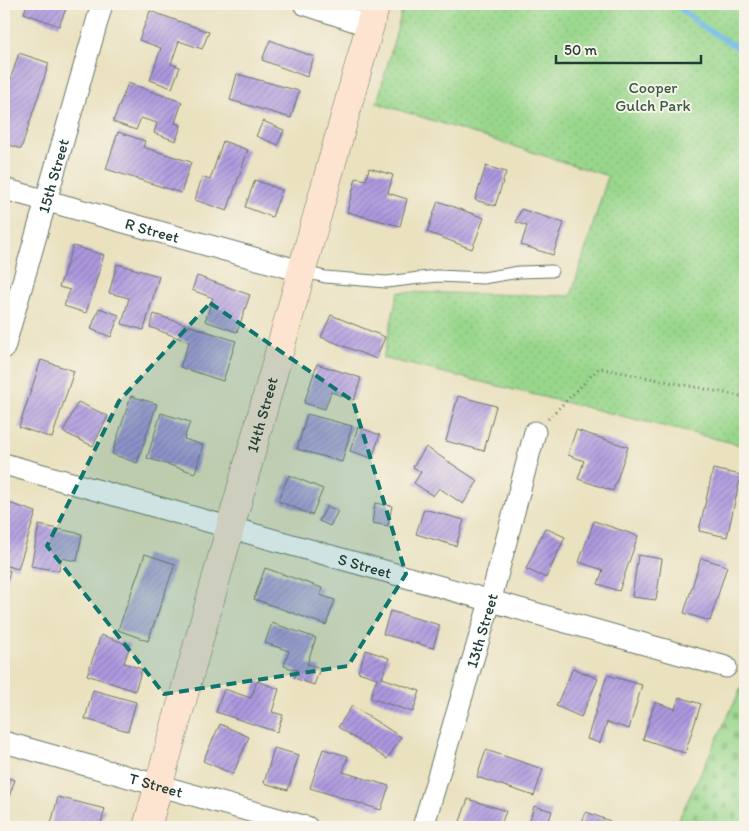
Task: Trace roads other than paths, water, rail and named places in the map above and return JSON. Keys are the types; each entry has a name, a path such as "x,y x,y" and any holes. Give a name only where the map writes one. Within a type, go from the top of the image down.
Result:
{"street":[{"name":"15th Street","path":"4,348 44,201 102,4"},
{"path":"304,4 373,15"},
{"name":"14th Street","path":"147,827 373,15"},
{"name":"R Street","path":"4,189 301,271"},
{"name":"13th Street","path":"423,827 490,602 535,432"},
{"name":"S Street","path":"4,464 726,667"},
{"name":"T Street","path":"4,742 307,827"}],"lane":[{"path":"301,271 325,277 386,282 437,276 483,278 519,272 552,271"}],"waterway":[{"path":"675,4 702,26 745,52"}],"park label":[{"name":"Cooper Gulch Park","path":"653,96"}]}
